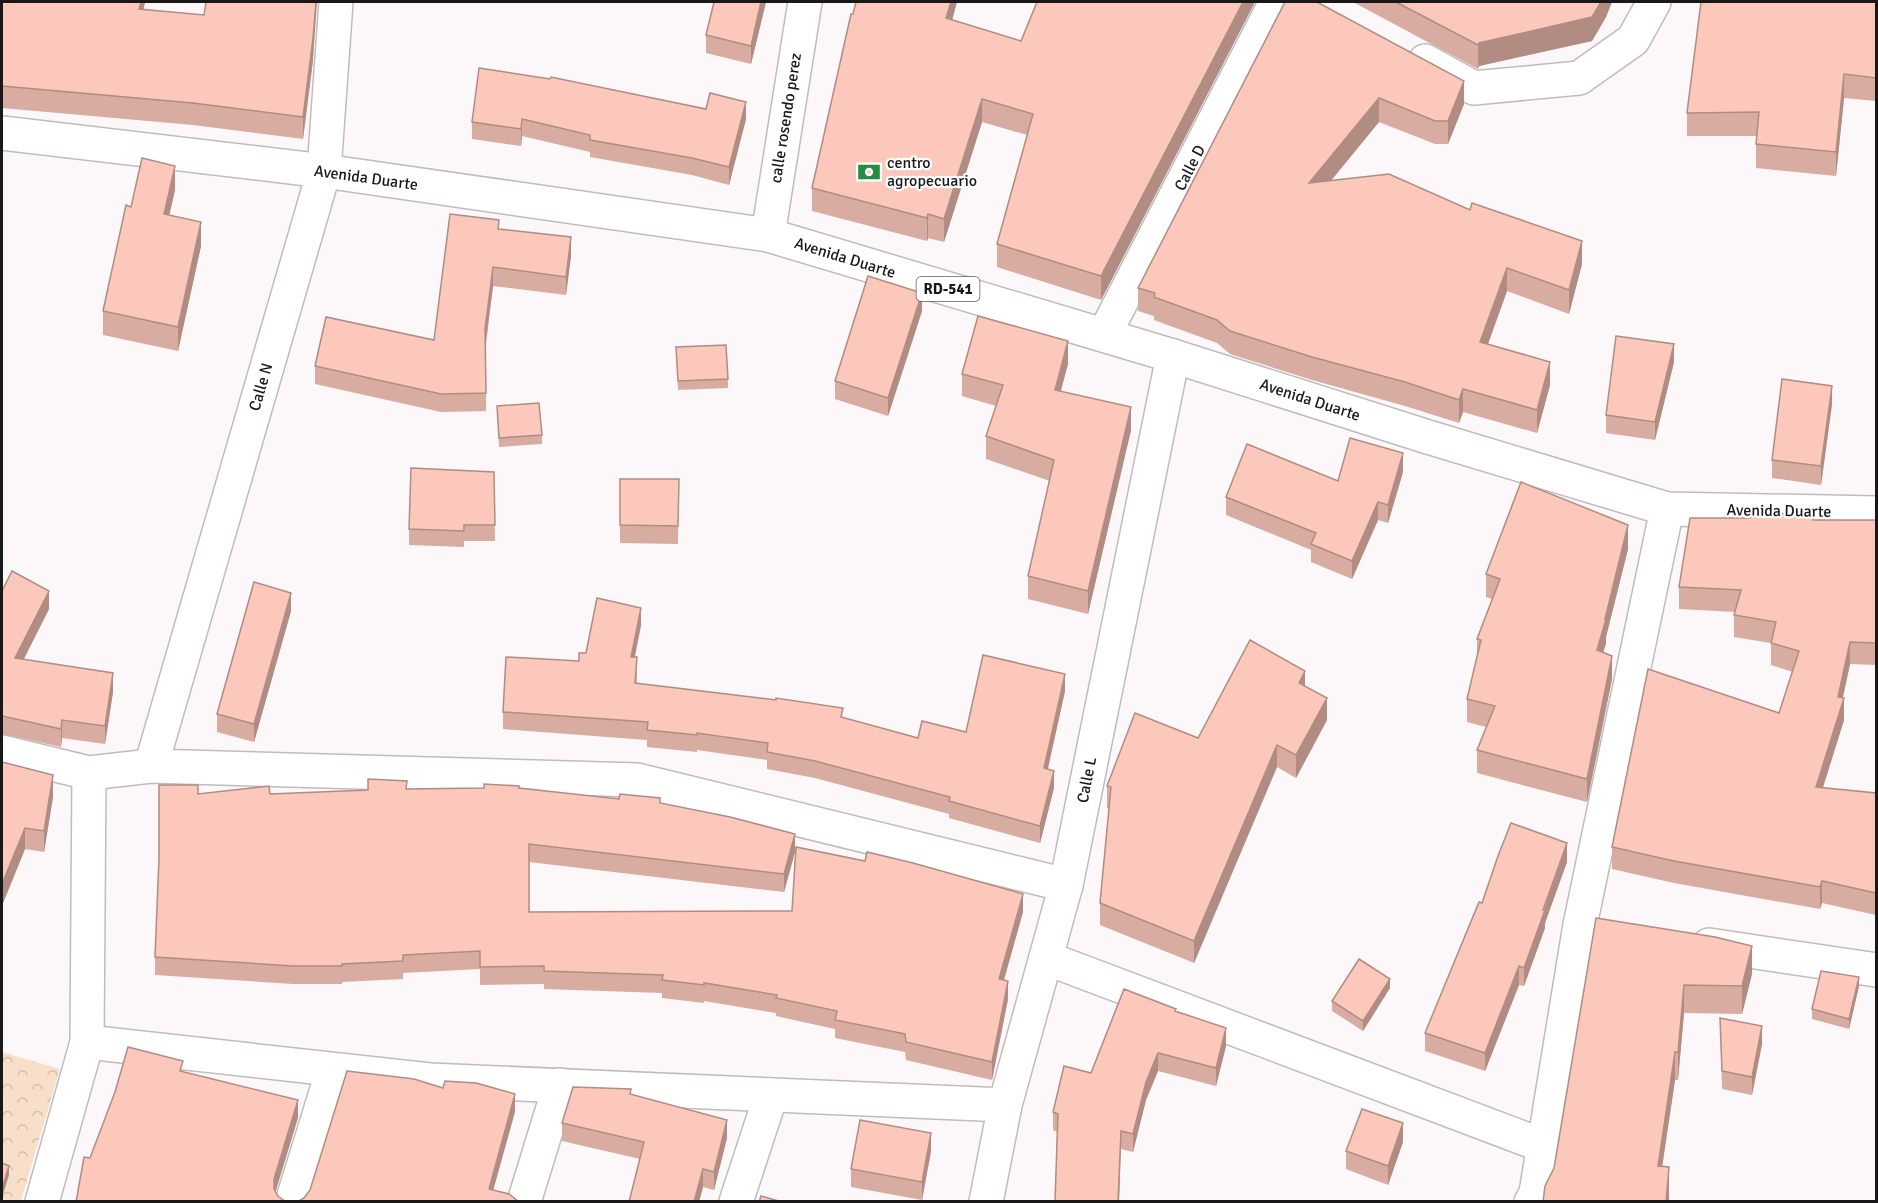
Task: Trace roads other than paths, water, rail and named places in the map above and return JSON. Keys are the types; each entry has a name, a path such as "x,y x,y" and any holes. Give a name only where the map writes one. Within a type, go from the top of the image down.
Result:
{"street":[{"name":"Calle N","path":"151,766 324,171 336,2"},
{"name":"calle rosendo perez","path":"768,235 805,2"},
{"name":"Calle D","path":"1104,335 1276,2"},
{"path":"1394,45 1473,88 1579,78 1632,40 1654,2"},
{"name":"Avenida Duarte","path":"2,133 324,171 768,235 1173,356 1428,437 1667,509 1876,513"},
{"name":"Calle L","path":"986,1202 1005,1105 1066,885 1173,356"},
{"path":"1531,1202 1536,1193 1580,925 1667,509"},
{"path":"2,752 89,773 151,766 637,780 1066,885"},
{"path":"42,1202 87,1042 89,773"},
{"path":"1580,925 1614,930"},
{"path":"1683,941 1876,970"},
{"path":"1046,958 1544,1146"},
{"path":"87,1042 430,1080 1005,1105"},
{"path":"292,1202 333,1070"},
{"path":"524,1202 560,1085"},
{"path":"736,1202 771,1095"}],"place":[{"name":"centro agropecuario","path":"869,172"}]}
